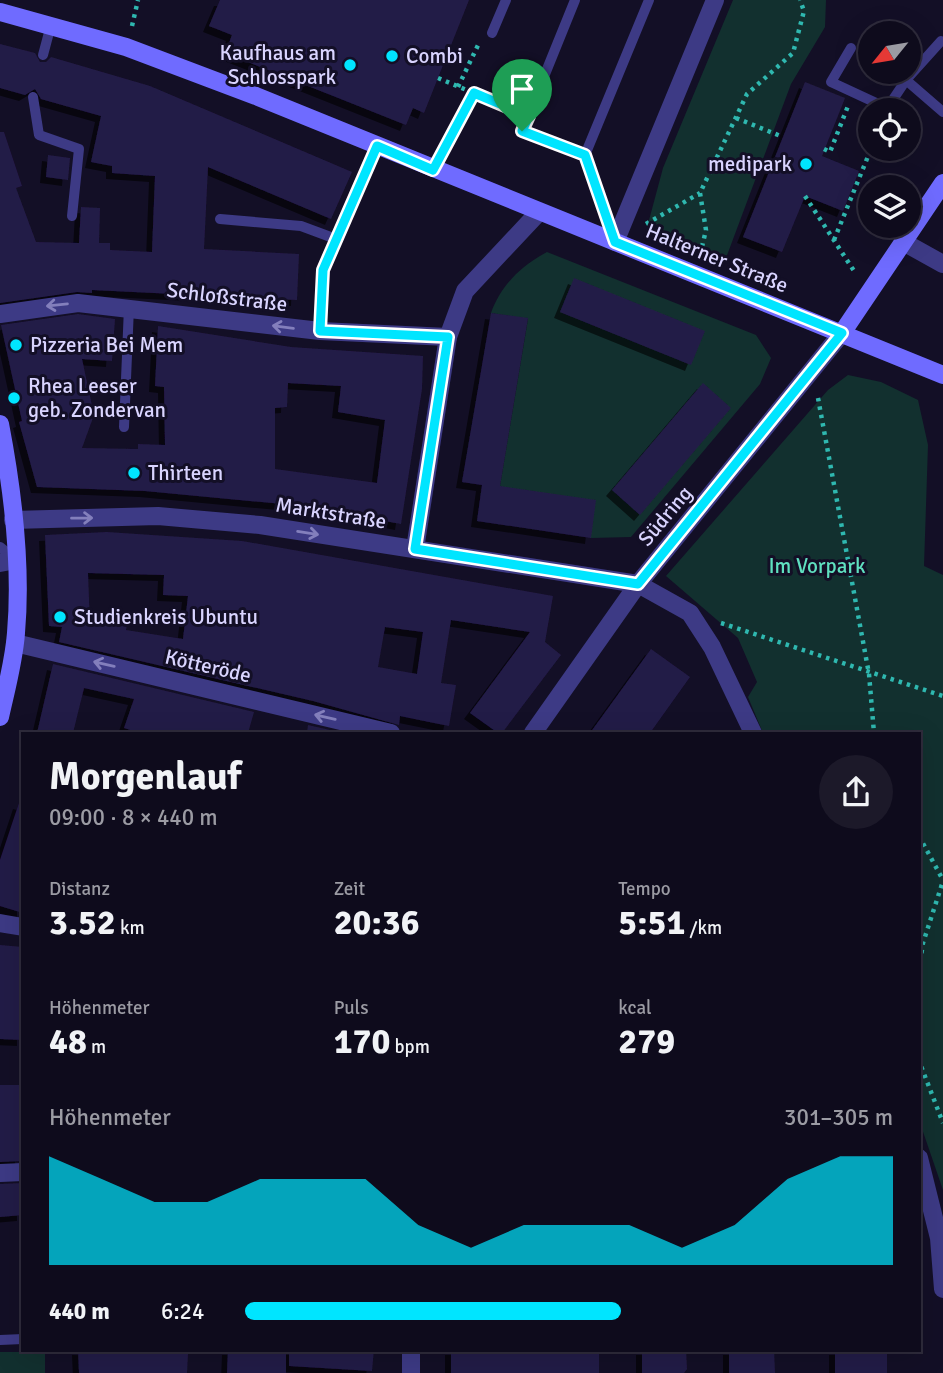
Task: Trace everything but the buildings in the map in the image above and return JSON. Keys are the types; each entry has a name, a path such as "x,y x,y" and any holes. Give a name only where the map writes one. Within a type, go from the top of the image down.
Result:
{"main road":[{"name":"Halterner Straße","path":"0,12 126,47 943,375"},
{"path":"842,333 943,183"},
{"path":"0,424 13,520 8,561 15,643 0,717"}],"street":[{"path":"615,242 713,1"},
{"path":"415,549 448,337 465,291 540,212"},
{"path":"905,243 943,264"},
{"name":"Schloßstraße","path":"0,314 57,304 128,307 320,331 448,337"},
{"name":"Südring","path":"534,732 638,584 813,373 842,333"},
{"name":"Marktstraße","path":"13,520 158,516 260,525 638,584 690,612"},
{"path":"690,612 712,647 753,732"},
{"name":"Kötteröde","path":"15,643 387,732"},
{"path":"0,923 21,927"},
{"path":"921,1166 939,1238 943,1289"},
{"path":"0,1173 21,1172"},
{"path":"411,1352 411,1373"}],"lane":[{"path":"492,33 506,0"},
{"path":"575,0 522,131 585,155 649,0"},
{"path":"43,55 51,25"},
{"path":"921,63 941,41"},
{"path":"851,48 831,82 864,98"},
{"path":"910,84 943,112"},
{"path":"33,97 40,135 79,149 72,216"},
{"path":"320,331 323,270 377,146"},
{"path":"220,219 301,226 336,239"},
{"path":"124,428 128,307"},
{"path":"0,547 8,561"},
{"path":"0,1340 21,1339"}],"path":[{"path":"126,47 138,0"},
{"path":"585,155 615,242 699,193 747,94 793,53 804,11 800,0"},
{"path":"458,87 477,43 492,33"},
{"path":"438,78 529,116"},
{"path":"433,170 474,93"},
{"path":"824,149 830,152 854,93"},
{"path":"736,118 783,137"},
{"path":"834,240 865,161"},
{"path":"695,275 706,230 699,193"},
{"path":"805,196 870,295"},
{"path":"813,373 870,674 874,732"},
{"path":"690,612 870,674 943,696"},
{"path":"921,840 943,880 921,956"},
{"path":"921,1068 943,1123"}],"green space":[{"path":"733,0 826,0 825,27 791,84 726,258 648,224 663,168"},
{"path":"547,252 756,335 771,358 760,384 631,537 591,538 500,486 528,319 491,313 500,294 513,277"},
{"name":"Im Vorpark","path":"848,375 881,382 918,400 928,445 924,566 943,575 943,1190 921,1126 921,732 763,732 748,697 757,682 738,638 666,576 828,390"},
{"path":"0,1352 45,1352 45,1373 0,1373"}],"place":[{"name":"Combi","path":"392,56"},
{"name":"Kaufhaus am Schlosspark","path":"350,65"},
{"name":"medipark","path":"806,164"},
{"name":"Pizzeria Bei Mem","path":"16,345"},
{"name":"Rhea Leeser geb. Zondervan","path":"14,398"},
{"name":"Thirteen","path":"134,473"},
{"name":"Studienkreis Ubuntu","path":"60,617"}],"route":[{"path":"474,93 529,116 522,131 585,155 615,242 842,333 813,373 638,584 415,549 448,337 320,331 323,270 377,146 433,170 474,93"}]}
